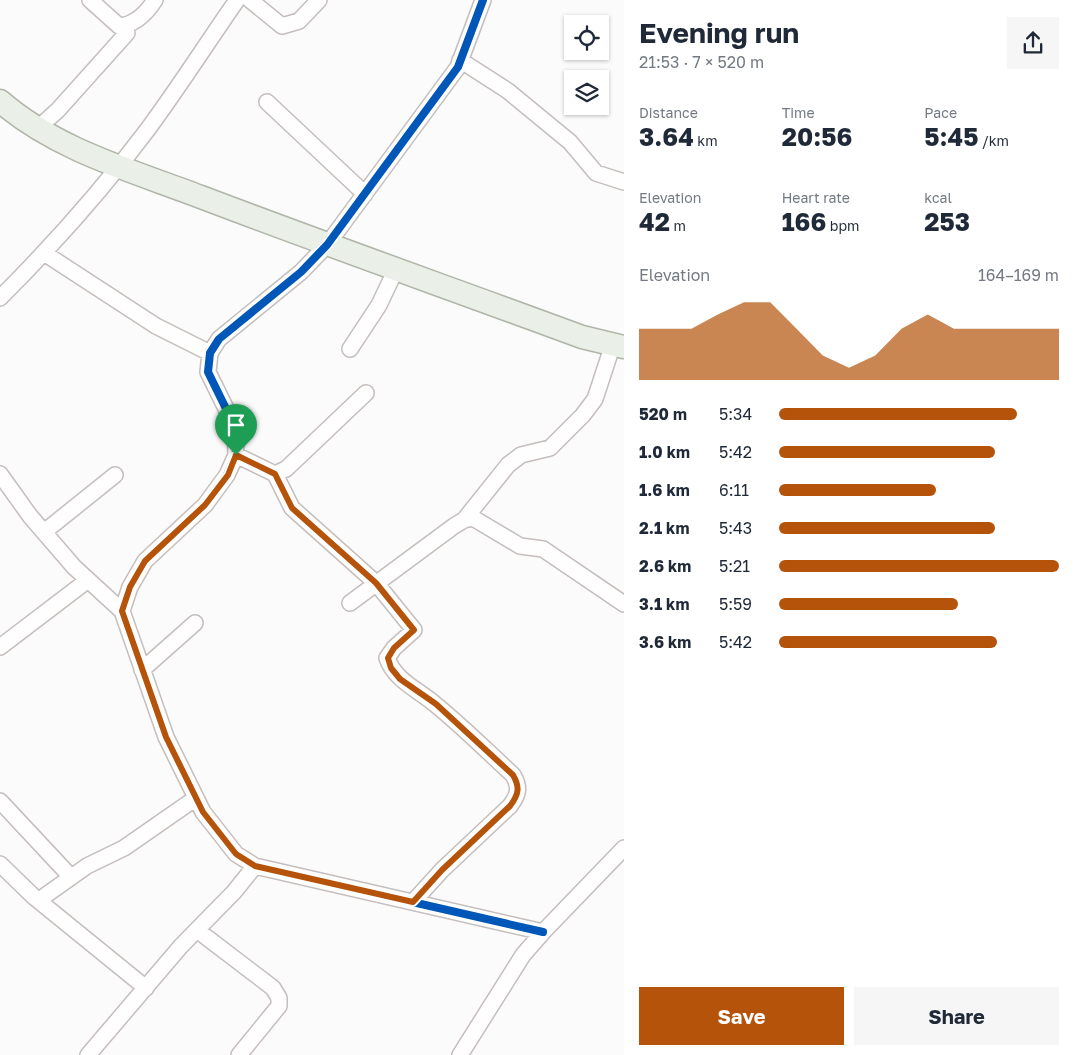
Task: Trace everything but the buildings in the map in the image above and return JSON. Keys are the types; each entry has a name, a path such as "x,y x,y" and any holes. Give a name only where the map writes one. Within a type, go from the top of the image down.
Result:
{"main road":[{"path":"0,101 38,128 78,150 396,270 582,337 619,346"}],"street":[{"path":"90,0 119,26 130,25 140,18 155,0"},
{"path":"0,298 44,253 148,129 237,0"},
{"path":"250,0 282,26 299,21 319,0"},
{"path":"122,611 130,587 145,561 205,505 228,475 236,455 235,428 208,372 210,353 219,339 301,272 327,245 443,88 460,60 483,0"},
{"path":"38,128 58,110 127,33"},
{"path":"460,60 516,97 570,142 596,173 624,182"},
{"path":"267,102 365,194"},
{"path":"44,253 156,326 210,353"},
{"path":"350,348 379,305 396,270"},
{"path":"350,603 464,520 508,465 521,456 550,448 583,416 595,399 619,346"},
{"path":"275,474 286,469 366,393"},
{"path":"236,455 275,474 292,508 376,583 414,630 394,648 388,658 391,668 478,743 513,775 519,785 517,796 510,806 448,863 413,902"},
{"path":"0,474 44,532 88,580 122,611 166,737 203,812 236,854 255,866 543,932"},
{"path":"44,532 115,474"},
{"path":"464,520 474,518 520,546 543,549 624,604"},
{"path":"0,646 88,580"},
{"path":"142,670 195,623"},
{"path":"39,900 86,866 124,848 196,798"},
{"path":"0,801 71,877"},
{"path":"460,1055 523,955 624,848"},
{"path":"0,864 39,900 146,988"},
{"path":"88,1055 255,866"},
{"path":"197,930 273,988 279,998 279,1006 238,1055"}],"cycle path":[{"path":"483,0 458,67 327,245 301,272 219,339 210,353 208,372 235,427 236,455 227,475 205,505 145,561 130,587 122,611 166,737 203,812 236,854 255,866 543,932"}],"route":[{"path":"236,455 275,474 292,508 376,583 414,630 394,648 388,658 391,668 400,679 436,704 513,775 519,785 517,796 510,806 467,845 413,902 255,866 236,854 203,812 166,737 122,611 130,587 145,561 205,505 228,475 236,455"}]}
